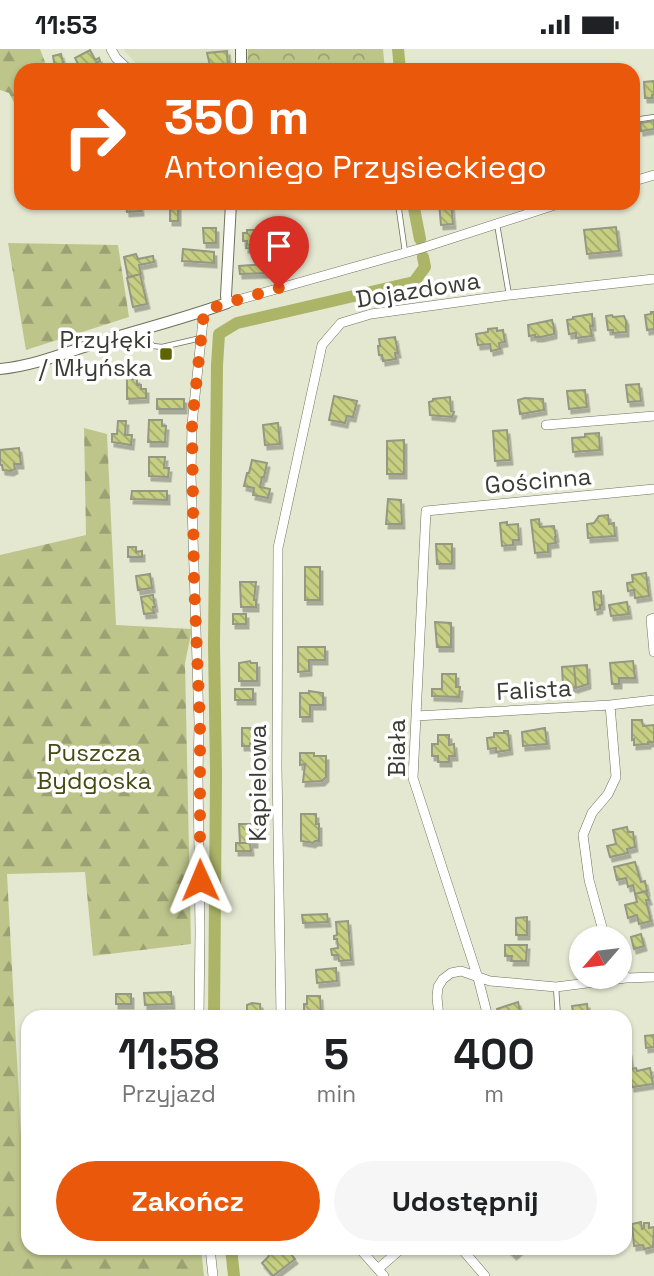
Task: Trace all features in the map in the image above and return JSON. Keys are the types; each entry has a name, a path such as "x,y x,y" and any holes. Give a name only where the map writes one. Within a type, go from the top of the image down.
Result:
{"street":[{"path":"111,49 122,63"},
{"path":"227,303 231,210"},
{"path":"0,369 44,360 227,303 405,253 539,210"},
{"name":"Dojazdowa","path":"278,548 322,345 341,323 371,314 654,279"},
{"path":"199,1010 200,723 191,462 192,424 204,311"},
{"path":"546,425 654,416"},
{"name":"Gościnna","path":"426,511 654,489"},
{"name":"Biała","path":"426,511 413,778 486,1010"},
{"name":"Kąpielowa","path":"278,548 277,767 281,1010"},
{"path":"654,618 651,619 654,652"},
{"name":"Falista","path":"416,716 654,700"},
{"path":"602,926 589,880 583,835 592,813 608,794 616,777 610,705"},
{"path":"438,1010 438,986 451,973 461,971 490,981 569,985"},
{"path":"632,978 654,978"},
{"path":"210,1255 213,1276"},
{"path":"365,1255 381,1272 396,1255"},
{"path":"467,1255 485,1276"}],"lane":[{"path":"399,210 405,253"},
{"path":"497,223 510,295"},
{"path":"145,329 146,338 153,346 162,347 201,338"},
{"path":"556,986 558,1010"}],"shaded area":[{"path":"123,49 229,49 233,62 233,63 136,63"}],"green space":[{"path":"0,49 40,49 45,63 14,63 14,102 9,93 0,90"},
{"path":"248,49 383,49 384,63 247,63"},
{"path":"8,243 118,245 129,317 26,350"},
{"name":"Puszcza Bydgoska","path":"84,428 107,434 116,625 192,629 185,663 191,944 93,956 85,872 7,874 21,1136 21,1255 202,1255 204,1276 0,1276 0,555 86,535"}],"building":[{"path":"90,50 95,60 99,58 100,61 78,63 75,58"},
{"path":"227,51 228,63 209,63 207,53"},
{"path":"61,54 63,63 54,63 53,56"},
{"path":"654,81 654,95 652,98 645,98 644,82"},
{"path":"654,121 654,129 641,131 640,123"},
{"path":"170,210 178,210 178,221 170,221"},
{"path":"440,210 452,210 453,224 441,225"},
{"path":"616,227 619,251 587,254 584,230"},
{"path":"203,228 216,228 216,243 204,243"},
{"path":"247,230 256,230 255,249 246,248 247,241 243,241 243,233 247,233"},
{"path":"300,239 303,249 283,256 279,243"},
{"path":"270,248 270,258 256,259 255,253"},
{"path":"183,249 214,252 214,263 182,261"},
{"path":"136,254 138,259 153,256 154,262 139,265 141,274 128,277 124,257"},
{"path":"266,264 267,273 240,274 239,266"},
{"path":"140,274 147,304 133,307 127,278"},
{"path":"654,312 654,330 647,330 645,315"},
{"path":"592,314 592,336 576,338 576,333 569,334 567,320"},
{"path":"606,316 624,316 626,332 613,333 613,330 608,330"},
{"path":"552,320 554,334 529,336 528,325"},
{"path":"497,328 497,331 503,330 505,342 499,343 500,349 491,351 490,344 478,345 476,334"},
{"path":"395,337 398,353 395,353 396,359 383,361 382,355 379,355 379,339"},
{"path":"127,379 137,379 137,385 146,389 146,398 127,399"},
{"path":"639,384 641,401 628,402 626,385"},
{"path":"585,390 587,407 569,409 567,391"},
{"path":"334,396 357,401 353,417 347,416 345,423 329,420"},
{"path":"450,397 451,411 454,412 452,417 430,415 429,402"},
{"path":"157,399 184,399 184,409 157,409"},
{"path":"543,399 544,410 520,414 518,400"},
{"path":"149,420 162,420 162,426 166,426 165,442 148,442"},
{"path":"118,421 126,421 125,435 132,435 131,445 112,442 112,434 117,434"},
{"path":"278,423 280,444 265,445 263,425"},
{"path":"507,430 510,460 495,461 493,431"},
{"path":"599,433 600,450 573,452 572,438"},
{"path":"404,440 404,474 387,474 387,441"},
{"path":"19,448 21,464 14,464 15,469 11,471 3,470 0,465 0,450"},
{"path":"149,457 165,457 164,468 169,468 168,477 149,476"},
{"path":"252,460 267,463 260,487 270,489 268,498 253,495 254,488 244,486"},
{"path":"132,491 167,491 167,500 131,499"},
{"path":"388,499 401,500 402,524 386,524"},
{"path":"608,515 609,524 614,523 615,536 588,538 587,524 594,523 599,516"},
{"path":"539,519 540,527 554,526 556,543 548,544 548,552 535,553 531,520"},
{"path":"507,522 507,525 518,524 519,540 513,540 513,545 502,546 500,523"},
{"path":"436,544 452,544 452,564 437,564"},
{"path":"128,547 136,547 136,552 142,551 142,557 128,557"},
{"path":"305,567 320,567 320,600 305,600"},
{"path":"646,573 649,596 635,598 634,590 628,591 627,583 633,582 632,575"},
{"path":"150,574 152,588 138,590 136,576"},
{"path":"240,582 256,582 256,607 241,607"},
{"path":"601,591 602,605 595,610 593,592"},
{"path":"153,595 154,613 144,614 141,597"},
{"path":"627,602 629,614 611,616 609,605"},
{"path":"233,614 246,614 246,624 233,624"},
{"path":"435,622 451,623 451,647 437,647"},
{"path":"298,647 325,647 325,660 309,660 309,671 298,672"},
{"path":"633,661 635,678 619,678 619,684 612,684 610,663"},
{"path":"239,663 257,663 257,681 239,681"},
{"path":"587,665 588,684 576,688 574,666"},
{"path":"574,666 576,688 563,686 562,667"},
{"path":"442,674 456,674 456,687 460,687 459,697 432,696 432,689 442,689"},
{"path":"235,689 253,689 253,700 235,700"},
{"path":"300,693 323,693 323,705 310,705 310,717 300,717"},
{"path":"632,720 642,720 643,726 654,725 654,742 634,745"},
{"path":"242,728 260,728 260,743 242,746"},
{"path":"545,728 547,744 523,746 522,732"},
{"path":"508,731 510,750 496,752 496,748 488,749 487,738"},
{"path":"438,735 449,735 449,745 454,744 455,756 449,756 449,762 438,762 438,756 432,756 432,744 438,744"},
{"path":"300,753 326,756 326,777 322,781 303,782 305,764 300,765"},
{"path":"301,814 316,814 319,841 301,841"},
{"path":"239,824 255,824 258,837 255,837 255,843 240,843"},
{"path":"627,827 628,832 633,832 635,847 627,849 628,853 610,857 607,846 616,844 613,830"},
{"path":"236,843 250,843 251,851 236,851"},
{"path":"635,862 641,882 645,881 647,891 635,894 633,885 628,887 626,878 617,880 614,867"},
{"path":"646,891 651,921 639,924 637,915 628,918 625,905 637,902 635,894"},
{"path":"327,914 328,922 303,923 302,915"},
{"path":"527,917 527,935 516,935 516,918"},
{"path":"348,921 351,960 339,961 338,955 332,955 331,949 338,948 337,939 334,939 337,935 336,922"},
{"path":"641,934 644,946 634,949 632,937"},
{"path":"505,945 527,945 526,961 511,961 512,956 505,956"},
{"path":"336,968 337,981 317,983 316,970"},
{"path":"171,992 172,1004 145,1005 144,993"},
{"path":"116,994 131,994 131,1004 116,1004"},
{"path":"307,996 320,996 321,1010 304,1010 304,1004 307,1004"},
{"path":"518,1002 520,1010 497,1010"},
{"path":"260,1004 260,1010 247,1010 247,1005"},
{"path":"587,1004 588,1010 573,1010 572,1006"},
{"path":"654,1035 654,1047 646,1048 645,1036"},
{"path":"636,1068 637,1071 650,1068 653,1084 632,1087 632,1069"},
{"path":"641,1222 642,1229 644,1223 649,1223 649,1228 654,1227 653,1247 644,1249 643,1245 634,1246 632,1224"},
{"path":"292,1255 295,1259 273,1276 262,1263 269,1256"}],"waterway":[{"path":"398,49 399,63"},
{"path":"414,210 420,239"},
{"path":"214,1010 214,644 219,334 237,323 414,282 425,267 423,257"},
{"path":"232,1255 234,1276"}],"place":[{"name":"Przyłęki / Młyńska","path":"166,354"}],"route":[{"path":"200,880 200,723 191,475 192,424 204,311 279,288"}]}
